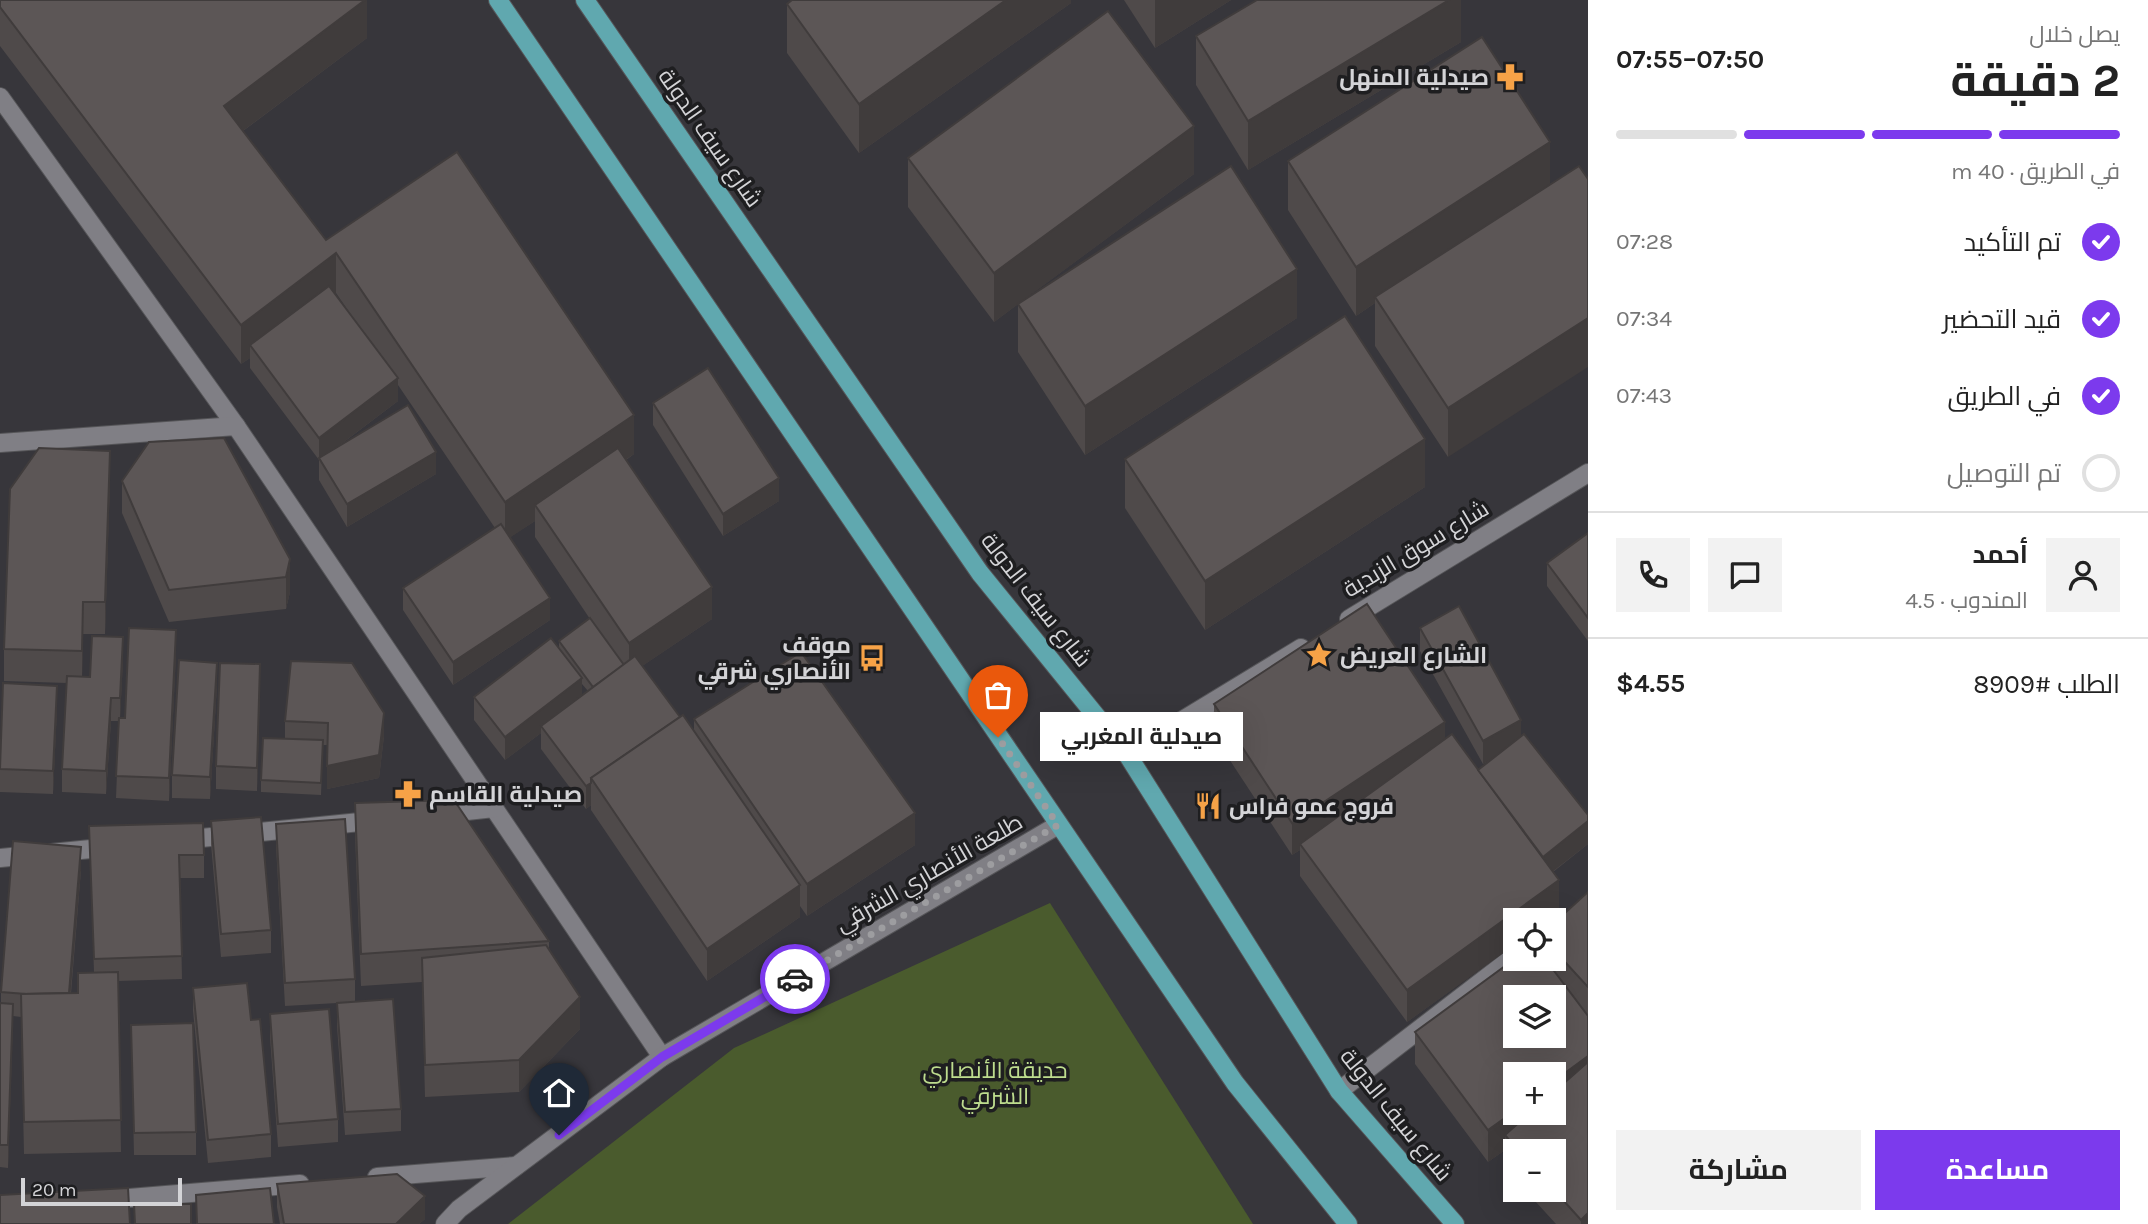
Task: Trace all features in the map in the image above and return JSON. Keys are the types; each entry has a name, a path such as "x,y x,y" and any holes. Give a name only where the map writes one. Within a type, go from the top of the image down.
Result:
{"main road":[{"path":"498,0 1235,1083 1348,1224"},
{"name":"شارع سيف الدولة","path":"585,0 980,573 1127,754 1339,1091 1455,1224"}],"street":[{"path":"0,97 236,426 662,1057"},
{"path":"0,443 236,426"},
{"name":"شارع سوق الزبدية","path":"1127,754 1588,473"},
{"path":"426,815 494,808"},
{"path":"165,841 398,818"},
{"name":"طلعة الأنصاري الشرقي","path":"445,1224 459,1209 662,1057 1058,825"},
{"path":"0,858 124,846"},
{"path":"1339,1091 1503,965"},
{"path":"354,1179 517,1166"},
{"path":"82,1201 313,1182"}],"green space":[{"name":"حديقة الأنصاري الشرقي","path":"1050,903 1253,1224 508,1224 734,1048"}],"building":[{"path":"0,0 365,0 224,106 326,240 457,152 634,415 505,502 336,253 241,325 0,7"},
{"path":"792,0 1006,0 859,104 787,4"},
{"path":"1257,0 1449,0 1248,121 1196,36"},
{"path":"1108,11 1194,126 994,273 908,158"},
{"path":"1482,37 1550,142 1356,267 1288,161"},
{"path":"1231,166 1297,269 1085,406 1018,304"},
{"path":"1579,166 1588,179 1588,318 1448,408 1375,297"},
{"path":"329,286 398,378 319,438 250,345"},
{"path":"1345,316 1425,439 1205,581 1125,459"},
{"path":"708,368 779,478 723,514 653,403"},
{"path":"408,405 436,452 347,504 319,458"},
{"path":"224,438 290,559 286,577 169,590 122,481 149,442"},
{"path":"39,448 110,451 105,602 83,602 82,651 4,649 10,489"},
{"path":"618,448 712,587 629,643 535,505"},
{"path":"501,524 550,598 453,662 403,588"},
{"path":"1588,533 1588,618 1547,563"},
{"path":"1367,604 1445,722 1292,823 1214,704"},
{"path":"1459,606 1521,720 1483,741 1420,628"},
{"path":"590,618 624,665 593,687 559,641"},
{"path":"129,628 176,630 169,778 116,776 119,718 125,718"},
{"path":"92,636 123,637 120,698 111,698 106,771 62,769 67,676 90,677"},
{"path":"551,638 582,678 505,737 474,697"},
{"path":"801,652 915,813 807,884 694,719"},
{"path":"635,656 680,717 591,778 591,783 586,786 541,726"},
{"path":"179,660 217,663 210,777 172,775"},
{"path":"291,661 352,663 384,713 379,755 327,766 328,723 285,721"},
{"path":"220,663 260,664 257,768 216,766"},
{"path":"3,683 57,686 53,771 0,769"},
{"path":"683,715 800,885 707,949 591,778"},
{"path":"1452,734 1559,880 1520,908 1503,908 1503,921 1407,990 1300,844"},
{"path":"1524,734 1588,815 1588,821 1543,857 1478,770"},
{"path":"263,738 323,740 321,783 261,780"},
{"path":"454,800 549,941 361,954 355,803"},
{"path":"261,817 271,930 221,934 211,821"},
{"path":"345,819 355,979 285,983 276,824"},
{"path":"203,823 204,855 179,855 182,956 94,959 89,826"},
{"path":"13,841 81,847 69,993 1,992"},
{"path":"1588,892 1588,987 1566,963 1566,912"},
{"path":"546,945 580,997 519,1060 425,1065 422,958"},
{"path":"1503,968 1503,971 1554,971 1565,985 1503,985 1503,1048 1566,1048 1566,987 1588,1016 1588,1056 1566,1072 1566,1062 1503,1062 1503,1119 1488,1130 1415,1032"},
{"path":"118,972 121,1120 24,1122 21,994 78,993 78,973"},
{"path":"247,983 251,1020 260,1019 271,1134 208,1140 193,988"},
{"path":"393,999 401,1109 345,1112 337,1003"},
{"path":"0,1003 13,1004 8,1145 0,1145"},
{"path":"329,1009 338,1119 278,1124 270,1014"},
{"path":"193,1023 196,1132 134,1133 131,1025"},
{"path":"1588,1062 1588,1213 1581,1220 1565,1202 1566,1139 1508,1139 1505,1135 1516,1125 1566,1125 1566,1081"},
{"path":"397,1174 425,1196 396,1224 284,1224 277,1184"},
{"path":"128,1188 130,1224 0,1224 0,1195"},
{"path":"270,1188 274,1224 197,1224 196,1195"},
{"path":"134,1204 191,1204 191,1224 135,1224"}],"way so far":[{"path":"795,979 1058,825 998,737"}],"place":[{"name":"صيدلية المنهل","path":"1510,77"},
{"name":"الشارع العريض","path":"1319,655"},
{"name":"موقف الأنصاري شرقي","path":"872,658"},
{"name":"صيدلية المغربي","path":"998,737"},
{"name":"صيدلية القاسم","path":"408,794"},
{"name":"فروج عمو فراس","path":"1208,806"}],"route":[{"path":"559,1135 662,1057 795,979"}]}
